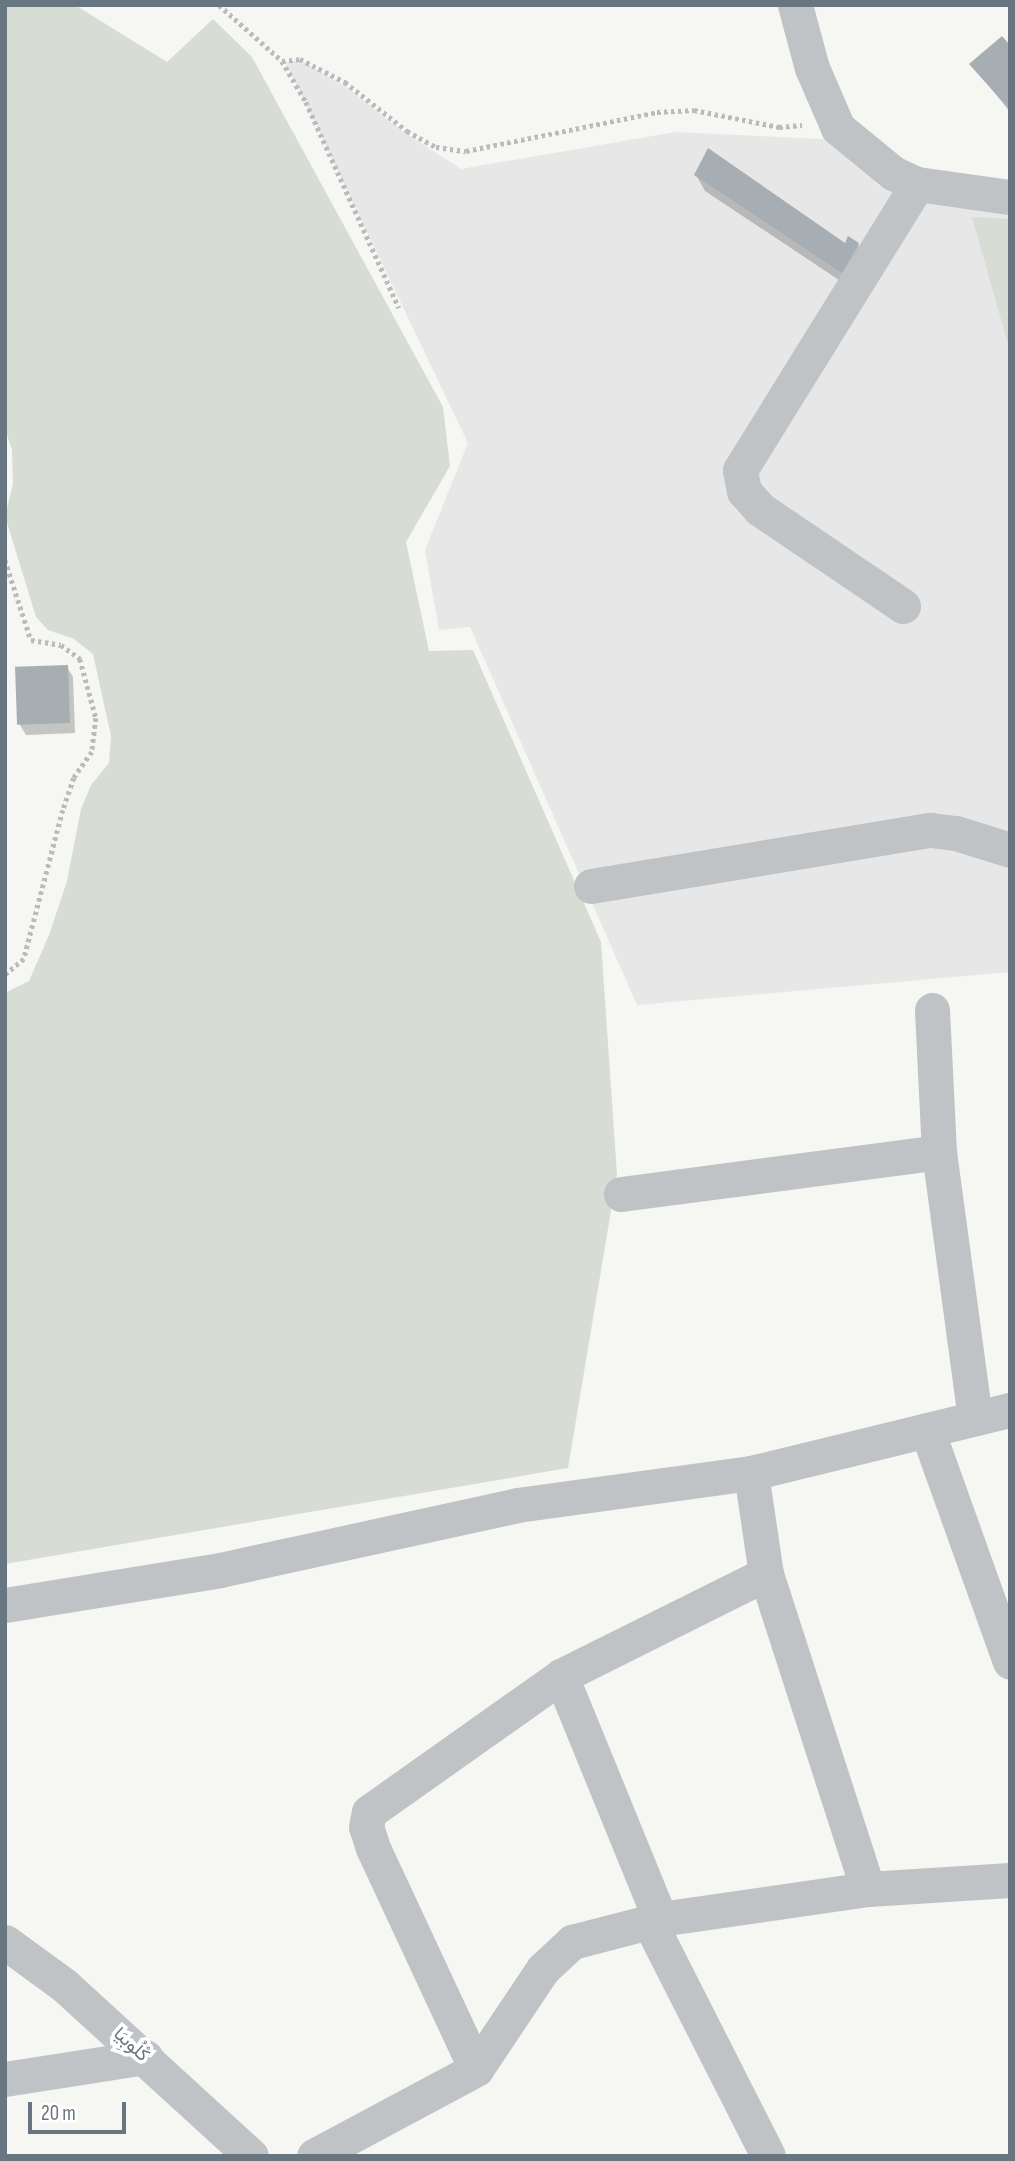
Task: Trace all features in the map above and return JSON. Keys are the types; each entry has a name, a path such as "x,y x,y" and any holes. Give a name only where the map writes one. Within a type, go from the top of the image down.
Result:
{"street":[{"path":"796,5 812,68 838,128 893,173 917,184 1010,197"},
{"path":"902,606 761,509 744,491 740,470 917,184"},
{"path":"591,886 929,830 956,833 1010,850"},
{"path":"932,1010 939,1152 975,1418"},
{"path":"621,1194 939,1152"},
{"path":"5,1605 220,1570 517,1505 751,1473 1010,1410"},
{"path":"928,1430 1010,1662"},
{"path":"751,1473 766,1574 868,1889"},
{"path":"475,2069 373,1849 367,1819 369,1812 561,1676 766,1574"},
{"path":"561,1676 655,1920 768,2156"},
{"path":"314,2156 475,2069 543,1969 572,1942 655,1920 868,1889 1010,1880"},
{"name":"كْلُوبِيَا","path":"5,1942 64,1984 251,2156"},
{"path":"5,2079 145,2057"}],"path":[{"path":"219,5 282,61 306,102 399,308"},
{"path":"282,61 300,59 345,82 407,131 436,147 466,151 657,112 694,110 779,127 838,128"},
{"path":"5,560 31,640 61,645 80,659 96,718 92,752 74,778 63,810 24,959 5,975"}],"shaded area":[{"path":"5,5 75,5 167,62 213,19 252,57 443,407 450,466 406,542 429,651 473,650 601,942 617,1175 568,1468 5,1564 5,993 29,981 49,935 67,881 81,809 91,785 109,763 111,736 93,654 74,639 48,630 36,617 5,516 13,484 12,450 5,429"},
{"path":"300,60 346,87 402,131 461,169 676,132 840,140 879,186 1010,202 1010,972 637,1005 470,627 439,630 425,550 468,443 286,63"},
{"path":"972,217 1010,219 1010,351"}],"building":[{"path":"1002,36 1010,45 1010,110 969,64"},
{"path":"708,148 845,243 848,236 859,243 842,273 694,175"},
{"path":"68,665 70,723 17,725 15,667"}]}
